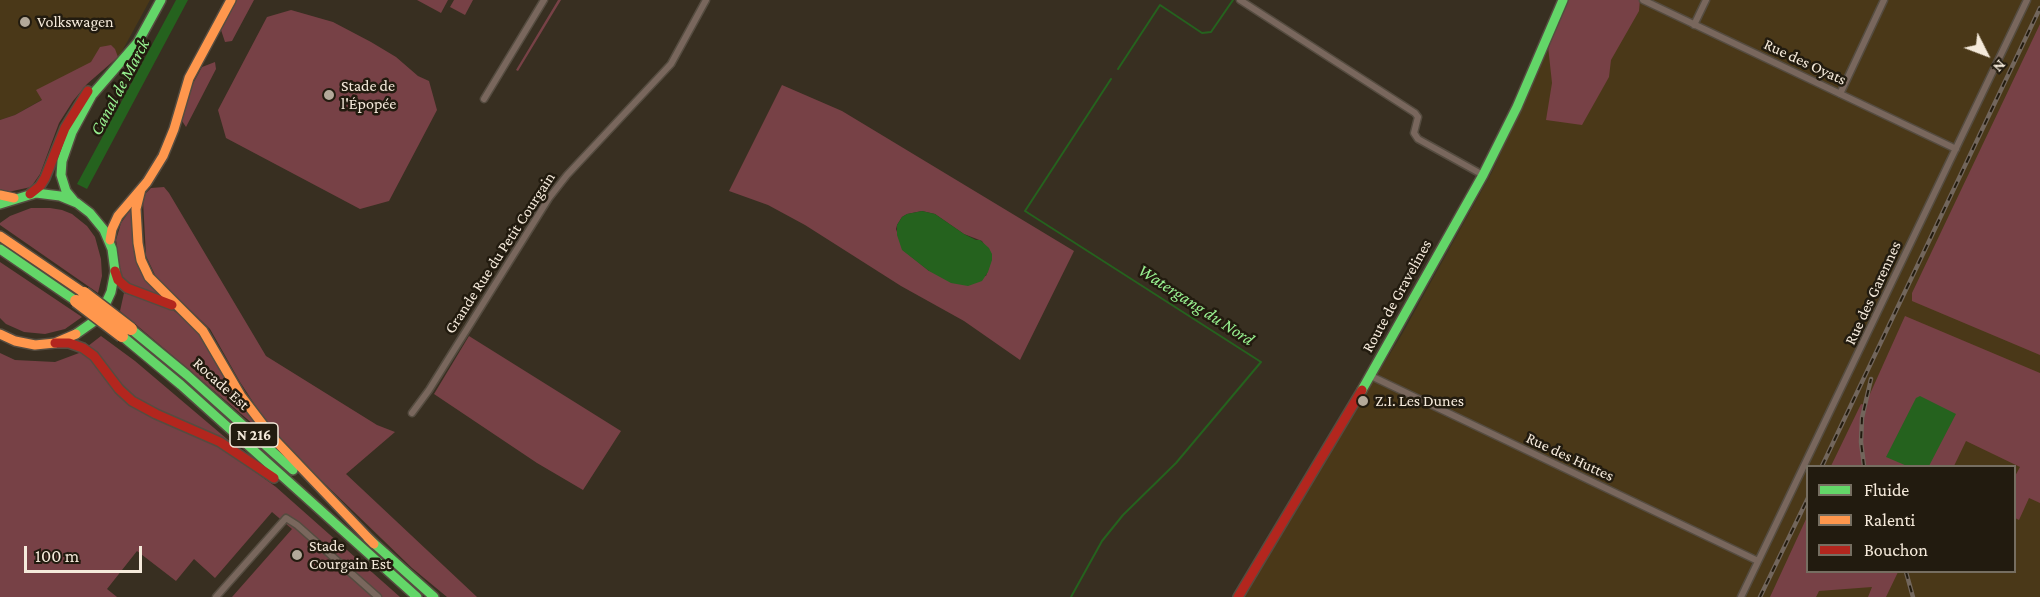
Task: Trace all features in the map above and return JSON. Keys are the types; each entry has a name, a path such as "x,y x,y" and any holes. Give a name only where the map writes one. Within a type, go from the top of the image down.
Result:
{"main road":[{"path":"161,0 138,42 87,103 72,132 61,168 63,182 69,195 100,224 110,243 118,280 127,288 163,301 183,312"},
{"path":"110,243 114,222 141,189 163,156 174,129 189,78 231,0"},
{"name":"Route de Gravelines","path":"1238,597 1371,376 1483,175 1563,0"},
{"path":"30,194 40,186 45,178 61,135 75,109 98,81 121,61"},
{"path":"141,189 136,209 138,243 141,260 153,282 198,324 241,396 273,438 374,543"},
{"path":"0,204 30,194 54,195 77,203"},
{"path":"0,195 14,198"},
{"name":"Rocade Est","path":"1,241 193,380 434,597"},
{"path":"55,343 81,332 97,317 111,292 115,271"},
{"name":"Rocade Est","path":"127,332 181,385 417,597"},
{"path":"0,334 28,344 69,343 83,348 94,356 118,389 132,401 220,442 252,462 290,491 308,499"}],"street":[{"path":"484,99 544,0"},
{"name":"Grande Rue du Petit Courgain","path":"412,413 429,390 549,198 567,175 671,64 706,0"},
{"path":"1240,0 1415,113 1418,120 1414,134 1418,139 1483,175"},
{"name":"Rue des Oyats","path":"1643,0 1956,149"},
{"path":"1694,25 1706,0"},
{"path":"1840,94 1884,0"},
{"name":"Rue des Garennes","path":"1741,597 2027,0"},
{"name":"Rue des Huttes","path":"1371,376 1758,561"},
{"path":"216,597 286,518 297,525 378,597"}],"shaded area":[{"path":"0,0 150,0 120,55 15,115 0,120"},
{"path":"176,0 188,0 87,189 77,184"},
{"path":"237,0 254,0 232,41 225,42 221,30"},
{"path":"417,0 448,0 441,13"},
{"path":"454,0 473,0 465,15 450,7"},
{"path":"558,0 561,0 518,71 516,70"},
{"path":"1568,0 1640,0 1639,11 1611,60 1609,77 1582,125 1546,120 1552,83 1548,46"},
{"path":"1571,0 2040,0 2040,597 1241,597 1402,334 1492,172"},
{"name":"Stade de l'Épopée","path":"291,10 333,22 396,57 418,76 429,81 437,110 389,201 360,209 226,138 218,110 267,17"},
{"path":"2040,24 2040,355 1912,301 1912,293"},
{"path":"111,45 118,57 87,84 73,101 59,123 40,174 31,187 8,192 0,189 0,120 15,115 42,100 36,90 91,62 100,47"},
{"path":"215,62 216,69 186,127 182,121 190,89 202,67"},
{"path":"782,85 842,111 1074,251 1020,360 964,321 901,286 805,225 768,205 729,191","holes":["922,211 935,214 964,234 982,241 992,257 986,276 929,271 903,250 896,229 902,217"]},
{"path":"164,187 266,356 377,425 395,432 346,474 477,597 447,597 412,568 295,455 266,422 210,329 156,277 146,256 143,201 145,194 151,188"},
{"path":"31,208 62,210 72,214 87,226 95,237 101,259 102,276 98,293 0,225 10,216"},
{"path":"131,209 137,261 159,294 135,289 121,275 116,240 121,223"},
{"path":"922,211 935,214 964,234 980,240 989,248 992,260 982,281 968,286 951,283 929,271 902,250 897,235 897,225 907,214"},
{"path":"0,262 82,317 65,329 45,334 24,332 6,324 0,318"},
{"path":"124,293 166,305 200,330 267,436 120,311"},
{"path":"1905,316 2040,373 2040,503 2029,498 2019,520 2016,518 2016,474 2020,467 1966,441 1954,465 1831,465 1861,404 1865,405"},
{"path":"101,336 135,361 240,450 243,463 276,487 400,597 232,597 292,529 272,512 215,578 194,559 176,581 137,551 107,589 117,597 0,597 0,353 15,360 55,362 79,353"},
{"path":"469,336 621,431 583,490 537,463 434,394"},
{"path":"1920,396 1956,414 1930,465 1905,465 1886,457 1916,398"},
{"path":"1806,519 1806,573 1898,573 1886,597 1868,597 1872,587 1819,591 1816,597 1770,597"}],"waterway":[{"name":"Watergang du Nord","path":"1118,69 1160,5 1202,33 1211,32 1233,0"},
{"name":"Watergang du Nord","path":"1071,597 1102,541 1123,515 1176,463 1261,362 1025,211 1111,79"}],"railway":[{"path":"1822,465 2040,8"},
{"path":"1864,465 1861,442 1862,418 1871,379"},
{"path":"1760,597 1806,502"},
{"path":"1906,573 1913,597"}],"traffic: fast":[{"path":"75,202 66,191 61,175 62,161 72,132 92,95 138,42 161,0"},
{"path":"1362,390 1483,175 1517,107 1563,0"},
{"path":"0,204 36,193 60,196 77,203 90,213 104,230 112,249 115,271 111,292 93,322 76,334"},
{"path":"0,249 76,301"},
{"path":"131,329 187,375 293,470"},
{"path":"122,336 181,385 417,597"},
{"path":"368,538 434,597"}],"traffic: slow":[{"path":"110,240 118,216 147,182 163,156 174,129 189,78 231,0"},
{"path":"141,189 136,209 138,243 141,260 149,277 203,331 241,396 273,438 374,544"},
{"path":"0,195 14,198"},
{"path":"0,236 84,293"},
{"path":"84,293 131,329"},
{"path":"76,301 122,336"},
{"path":"0,334 15,341 35,345 55,343 76,334"}],"traffic: jam":[{"path":"30,194 40,186 45,178 65,128 88,91"},
{"path":"115,271 118,280 127,288 172,305"},
{"path":"55,343 69,343 83,348 94,356 119,389 132,401 220,442 274,478"},
{"path":"1238,597 1362,390"}],"place":[{"name":"Volkswagen","path":"25,22"},
{"name":"Stade de l'Épopée","path":"329,95"},
{"name":"Z.I. Les Dunes","path":"1363,401"},
{"name":"Stade Courgain Est","path":"297,555"}],"water label":[{"name":"Canal de Marck","path":"120,87"}]}
